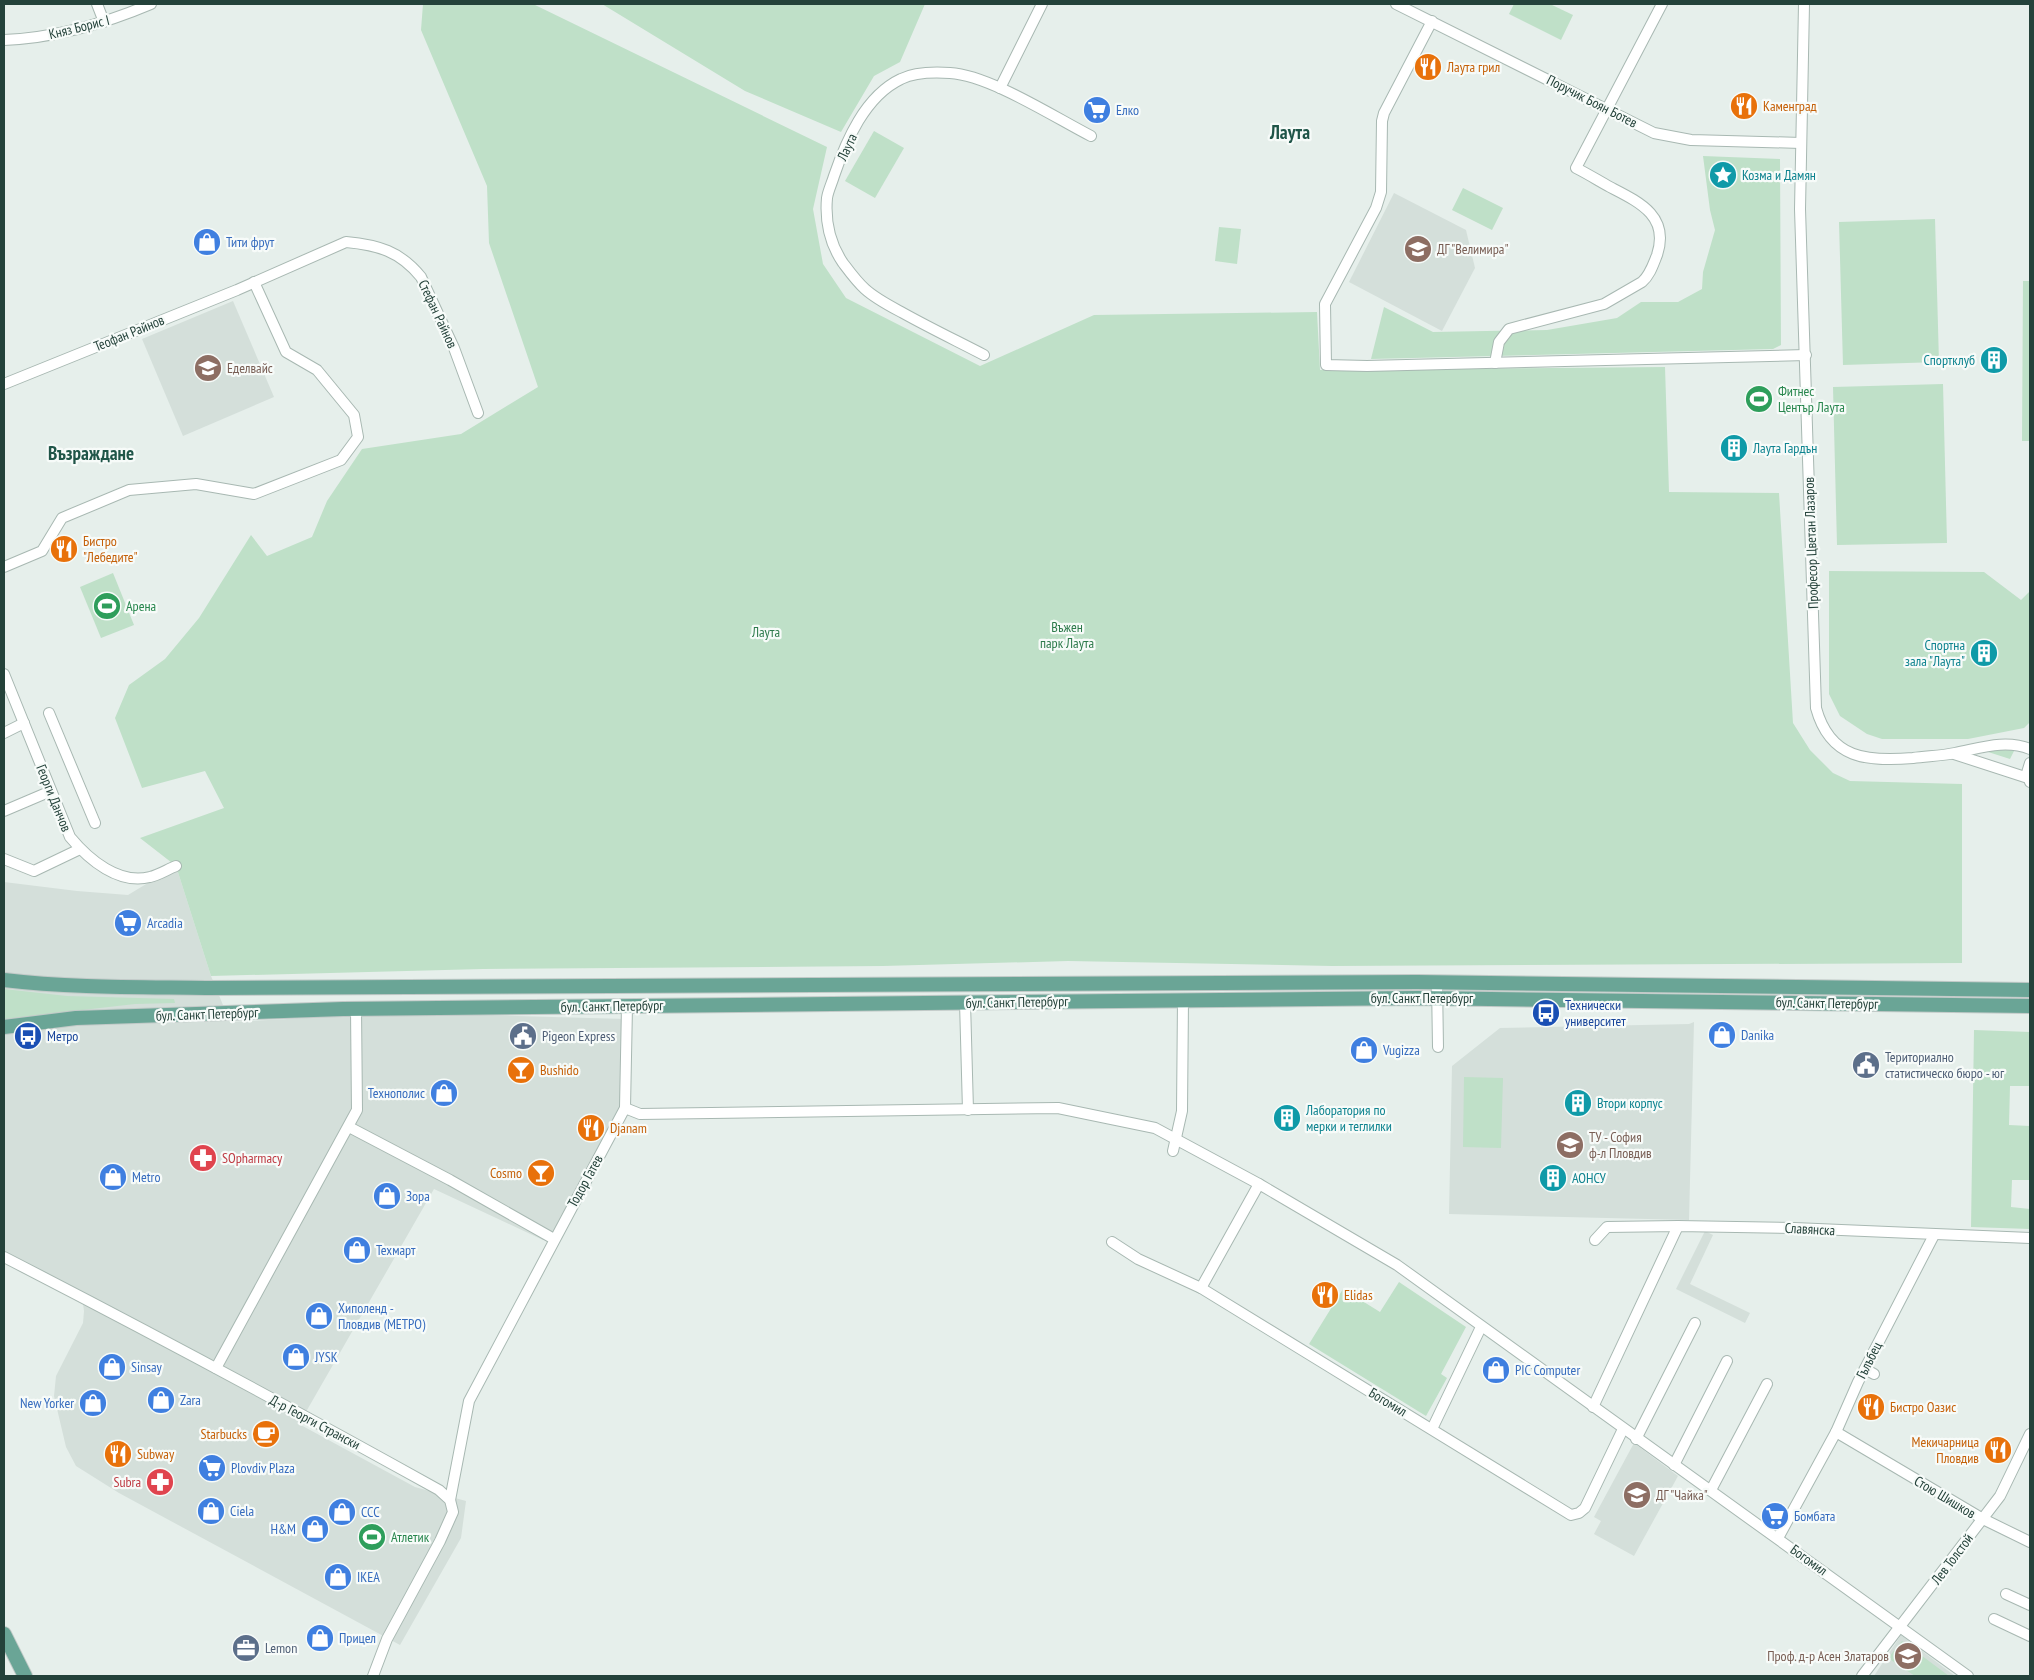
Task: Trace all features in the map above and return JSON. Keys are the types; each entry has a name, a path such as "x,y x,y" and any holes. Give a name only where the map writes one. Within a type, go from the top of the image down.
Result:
{"main road":[{"name":"бул. Санкт Петербург","path":"4,980 68,986 206,988 1437,982 2030,990"},
{"name":"бул. Санкт Петербург","path":"4,1026 76,1018 356,1009 1438,997 2030,1006"},
{"path":"4,1634 25,1676"}],"street":[{"path":"97,4 104,22"},
{"name":"Княз Борис I","path":"4,40 35,38 104,22 151,4"},
{"path":"1000,88 1042,4"},
{"name":"Поручик Боян Ботев","path":"1396,4 1654,133 1691,140 1801,143"},
{"path":"1495,363 1498,342 1509,329 1604,304 1647,278 1658,250 1660,238 1658,227 1652,214 1641,203 1576,168 1662,4"},
{"name":"Професор Цветан Лазаров","path":"1804,4 1800,209 1816,708 1820,723 1841,748 1856,756 1874,760 1953,754 2006,743 2030,749"},
{"path":"1432,21 1382,121 1381,192 1376,208 1325,304 1326,365 1367,366 1806,355"},
{"name":"Лаута","path":"984,355 891,307 864,288 843,263 832,243 827,217 827,196 837,167 855,128 864,112 883,92 902,78 926,73 952,73 1000,88 1090,136"},
{"name":"Стефан Райнов","path":"254,282 346,242 389,250 414,269 421,278 454,348 478,413"},
{"path":"4,567 42,551 62,518 129,490 196,484 254,494 340,460 358,437 354,415 317,370 286,352 254,282"},
{"name":"Теофан Райнов","path":"4,384 254,282"},
{"name":"Георги Данчов","path":"4,674 70,837 80,849 106,870 128,878 150,877 176,866"},
{"path":"48,713 94,823"},
{"path":"4,733 24,723"},
{"name":"Професор Цветан Лазаров","path":"1953,754 2029,780"},
{"path":"2029,780 2028,768 2030,762"},
{"path":"4,811 51,791"},
{"path":"4,859 34,871 80,849"},
{"path":"1437,982 1438,1047"},
{"path":"1173,1151 1182,1111 1183,1000"},
{"path":"965,1002 968,1110"},
{"name":"Тодор Гатев","path":"450,1500 469,1401 625,1108 627,1006"},
{"path":"216,1368 350,1127 357,1110 356,1009"},
{"name":"Богомил","path":"625,1108 640,1114 1058,1108 1156,1128 1258,1184 1397,1265 1636,1439 1711,1490 1968,1676"},
{"path":"350,1127 554,1239"},
{"path":"1201,1288 1258,1184"},
{"path":"1593,1407 1678,1226"},
{"name":"Славянска","path":"1596,1240 1607,1227 1678,1226 1794,1228 2030,1238"},
{"name":"Гълъбец","path":"1778,1538 1869,1371 1934,1235"},
{"name":"Богомил","path":"1112,1242 1138,1259 1201,1288 1571,1515 1579,1514 1585,1508 1623,1429"},
{"name":"Д-р Георги Странски","path":"4,1257 98,1304 216,1368 439,1490 450,1500"},
{"path":"1636,1439 1695,1322"},
{"path":"1432,1429 1481,1327"},
{"path":"1674,1465 1727,1361"},
{"path":"1711,1490 1767,1384"},
{"name":"Стою Шишков","path":"1836,1432 1983,1519 2030,1542"},
{"name":"Лев Толстой","path":"1862,1676 2000,1496 2030,1434"},
{"path":"373,1676 387,1639 440,1541 453,1512 450,1500"},
{"path":"2006,1594 2030,1605"},
{"path":"1994,1620 2030,1636"}],"shaded area":[{"name":"ДГ \"Велимира\"","path":"1394,193 1466,230 1475,268 1442,331 1349,282"},
{"name":"Еделвайс","path":"233,301 274,397 183,436 142,339"},
{"path":"176,866 211,976 230,1022 403,1013 627,1019 625,1108 554,1239 543,1240 434,1189 299,1424 415,1487 466,1501 461,1538 400,1645 119,1493 76,1466 66,1447 54,1396 56,1376 83,1323 82,1297 4,1257 4,882 128,895"},
{"name":"ТУ - София ф-л Пловдив","path":"1694,1022 1689,1220 1449,1214 1452,1066 1500,1028 1689,1024"},
{"path":"1705,1231 1713,1235 1690,1284 1750,1313 1745,1323 1676,1289"},
{"name":"ДГ \"Чайка\"","path":"1634,1443 1678,1476 1634,1556 1594,1534 1601,1521 1594,1517"},
{"name":"Проф. д-р Асен Златаров","path":"1901,1635 1955,1676 1874,1676"}],"green space":[{"name":"Лаута","path":"423,4 533,4 827,147 813,209 823,264 846,298 980,366 1094,315 1317,312 1320,370 1665,367 1669,492 1779,493 1793,723 1810,750 1833,773 1850,781 1962,784 1962,963 1332,966 1068,961 883,966 483,969 211,976 176,866 140,838 224,808 205,771 142,788 115,718 129,685 165,659 199,618 251,535 267,556 312,537 327,501 362,449 461,434 538,387 489,243 487,186 421,30"},
{"path":"602,4 925,4 900,62 874,76 841,132 745,91"},
{"path":"1514,4 1550,4 1573,15 1561,40 1509,14"},
{"path":"874,131 904,148 875,198 845,181"},
{"path":"1703,156 1780,159 1781,345 1773,349 1371,359 1384,307 1433,332 1547,330 1617,318 1641,302 1678,302 1702,289 1703,272 1715,230 1710,210"},
{"path":"1463,188 1503,208 1492,230 1452,210"},
{"path":"1935,219 1939,362 1843,365 1839,222"},
{"path":"1219,227 1241,229 1237,264 1215,261"},
{"path":"2023,281 2030,281 2030,441 2022,441"},
{"path":"1943,384 1947,543 1837,545 1833,387"},
{"path":"1829,571 1984,572 2021,600 2030,591 2030,722 2024,728 1968,739 1882,739 1867,734 1840,716 1829,694"},
{"name":"Арена","path":"113,573 134,625 101,638 80,587"},
{"path":"2016,747 2010,759 1985,751"},
{"path":"4,989 67,996 174,999 175,1003 135,1004 4,1019"},
{"path":"1974,1030 2030,1032 2030,1086 2010,1086 2009,1125 2030,1126 2030,1180 2012,1180 2011,1207 2030,1209 2030,1229 1971,1227"},
{"path":"1464,1077 1503,1078 1501,1148 1463,1147"},
{"path":"1399,1282 1466,1327 1441,1374 1447,1378 1426,1416 1309,1344 1343,1289 1380,1312"},
{"path":"1902,1641 1949,1676 1915,1676 1888,1658"}],"place":[{"name":"Лаута грил","path":"1428,67"},
{"name":"Каменград","path":"1744,106"},
{"name":"Елко","path":"1097,110"},
{"name":"Козма и Дамян","path":"1723,175"},
{"name":"Тити фрут","path":"207,242"},
{"name":"ДГ \"Велимира\"","path":"1418,249"},
{"name":"Спортклуб","path":"1994,360"},
{"name":"Еделвайс","path":"208,368"},
{"name":"Фитнес Център Лаута","path":"1759,399"},
{"name":"Лаута Гардън","path":"1734,448"},
{"name":"Бистро \"Лебедите\"","path":"64,549"},
{"name":"Арена","path":"107,606"},
{"name":"Спортна зала \"Лаута\"","path":"1984,653"},
{"name":"Arcadia","path":"128,923"},
{"name":"Технически университет","path":"1546,1013"},
{"name":"Danika","path":"1722,1035"},
{"name":"Метро","path":"28,1036"},
{"name":"Pigeon Express","path":"523,1036"},
{"name":"Vugizza","path":"1364,1050"},
{"name":"Териториално статистическо бюро - юг","path":"1866,1065"},
{"name":"Bushido","path":"521,1070"},
{"name":"Технополис","path":"444,1093"},
{"name":"Втори корпус","path":"1578,1103"},
{"name":"Лаборатория по мерки и теглилки","path":"1287,1118"},
{"name":"Djanam","path":"591,1128"},
{"name":"ТУ - София ф-л Пловдив","path":"1570,1145"},
{"name":"SOpharmacy","path":"203,1158"},
{"name":"Cosmo","path":"541,1173"},
{"name":"Metro","path":"113,1177"},
{"name":"АОНСУ","path":"1553,1178"},
{"name":"Зора","path":"387,1196"},
{"name":"Техмарт","path":"357,1250"},
{"name":"Elidas","path":"1325,1295"},
{"name":"Хиполенд - Пловдив (МЕТРО)","path":"319,1316"},
{"name":"JYSK","path":"296,1357"},
{"name":"Sinsay","path":"112,1367"},
{"name":"PIC Computer","path":"1496,1370"},
{"name":"Zara","path":"161,1400"},
{"name":"New Yorker","path":"93,1403"},
{"name":"Бистро Оазис","path":"1871,1407"},
{"name":"Starbucks","path":"266,1434"},
{"name":"Мекичарница Пловдив","path":"1998,1450"},
{"name":"Subway","path":"118,1454"},
{"name":"Plovdiv Plaza","path":"212,1468"},
{"name":"Subra","path":"160,1482"},
{"name":"ДГ \"Чайка\"","path":"1637,1495"},
{"name":"Ciela","path":"211,1511"},
{"name":"CCC","path":"342,1512"},
{"name":"Бомбата","path":"1775,1516"},
{"name":"H&M","path":"315,1529"},
{"name":"Атлетик","path":"372,1537"},
{"name":"IKEA","path":"338,1577"},
{"name":"Прицел","path":"320,1638"},
{"name":"Lemon","path":"246,1648"},
{"name":"Проф. д-р Асен Златаров","path":"1908,1656"}],"district":[{"name":"Лаута","path":"1290,132"},
{"name":"Възраждане","path":"91,453"}],"park label":[{"name":"Въжен парк Лаута","path":"1067,636"}]}
